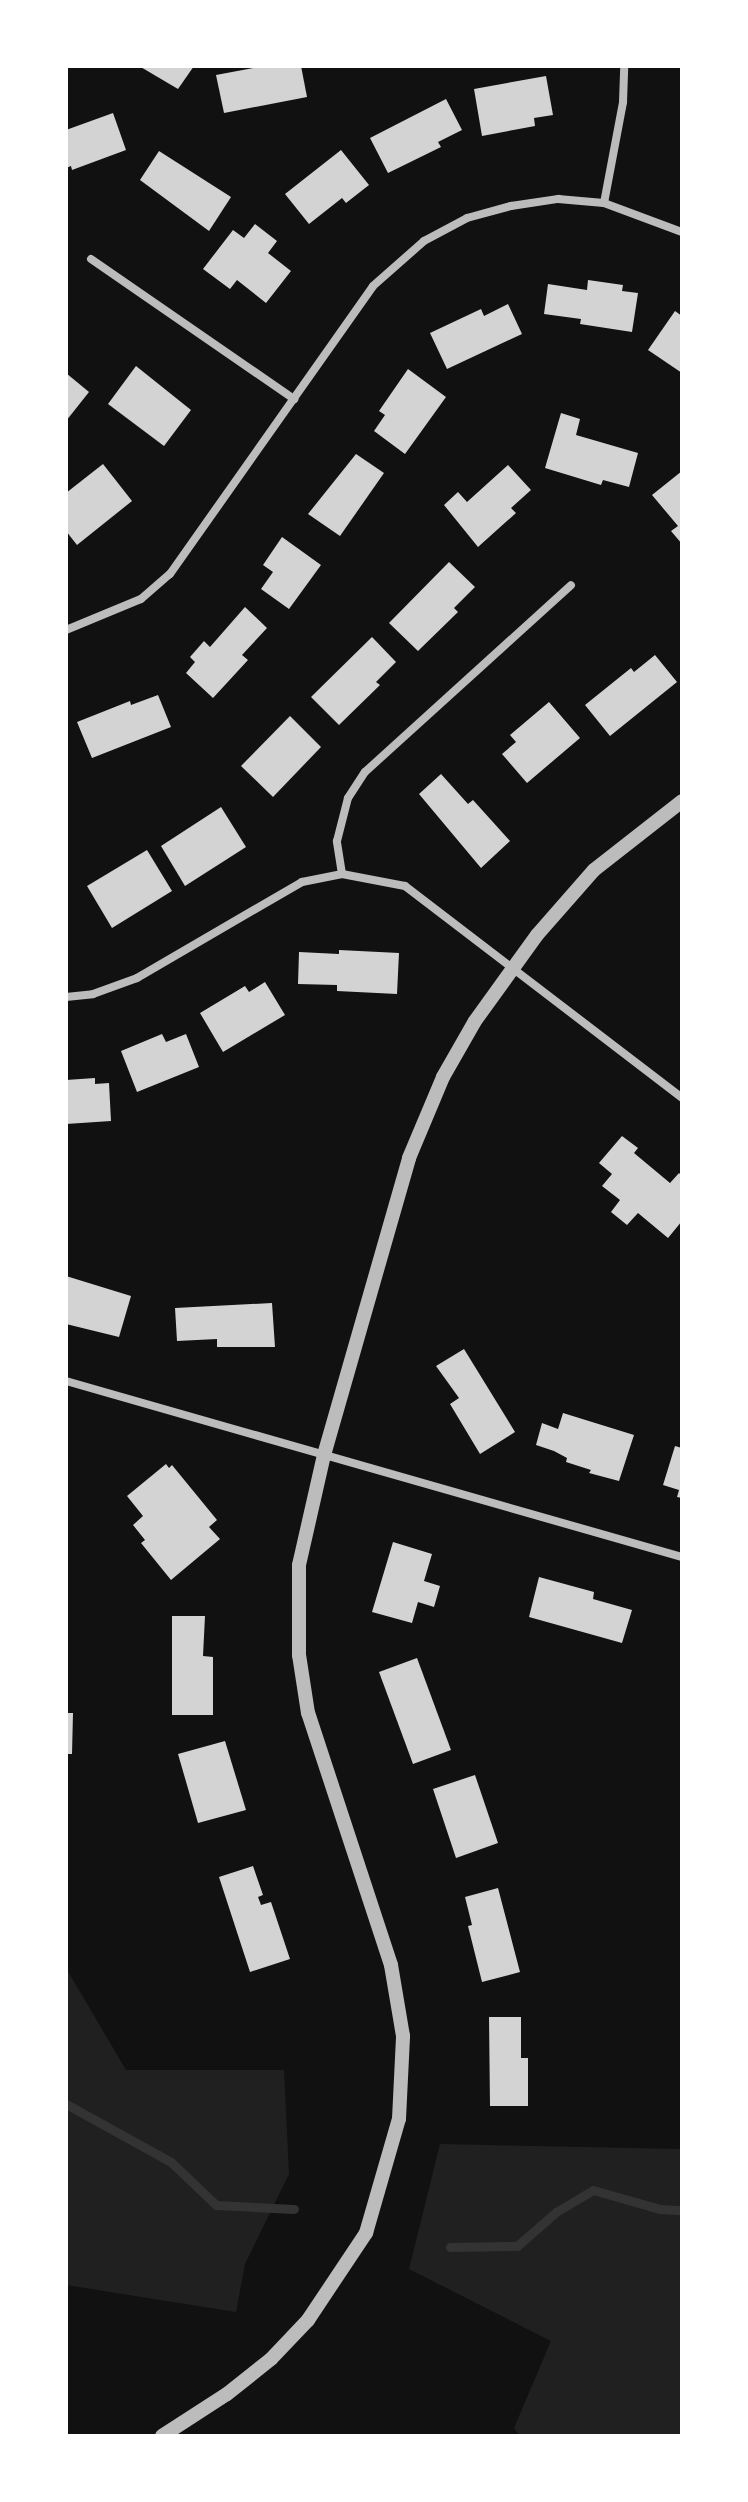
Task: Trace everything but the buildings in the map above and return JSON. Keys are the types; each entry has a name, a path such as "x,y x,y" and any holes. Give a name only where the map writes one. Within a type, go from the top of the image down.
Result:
{"street":[{"path":"604,203 623,102 624,66"},
{"path":"66,630 141,599 170,574 373,286 424,241 467,218 511,206 558,199 604,203 682,232"},
{"path":"91,259 294,399"},
{"path":"342,874 337,841 348,798 365,772 571,585"},
{"path":"162,2436 227,2394 271,2359 308,2320 366,2233 399,2119 403,2036 391,1965 308,1713 299,1655 299,1565 324,1455 409,1158 443,1077 475,1021 513,966 594,870 682,801"},
{"path":"66,997 93,994 137,978 302,882 342,874 405,886 682,1098"},
{"path":"66,1381 682,1557"}],"shaded area":[{"path":"66,1968 126,2070 284,2070 289,2174 245,2264 236,2312 66,2285"},
{"path":"440,2144 682,2149 682,2436 520,2436 514,2428 551,2341 409,2269"}],"waterway":[{"path":"66,2104 171,2162 216,2205 294,2209"},
{"path":"450,2247 517,2246 556,2212 593,2190 660,2209 682,2210"}]}
